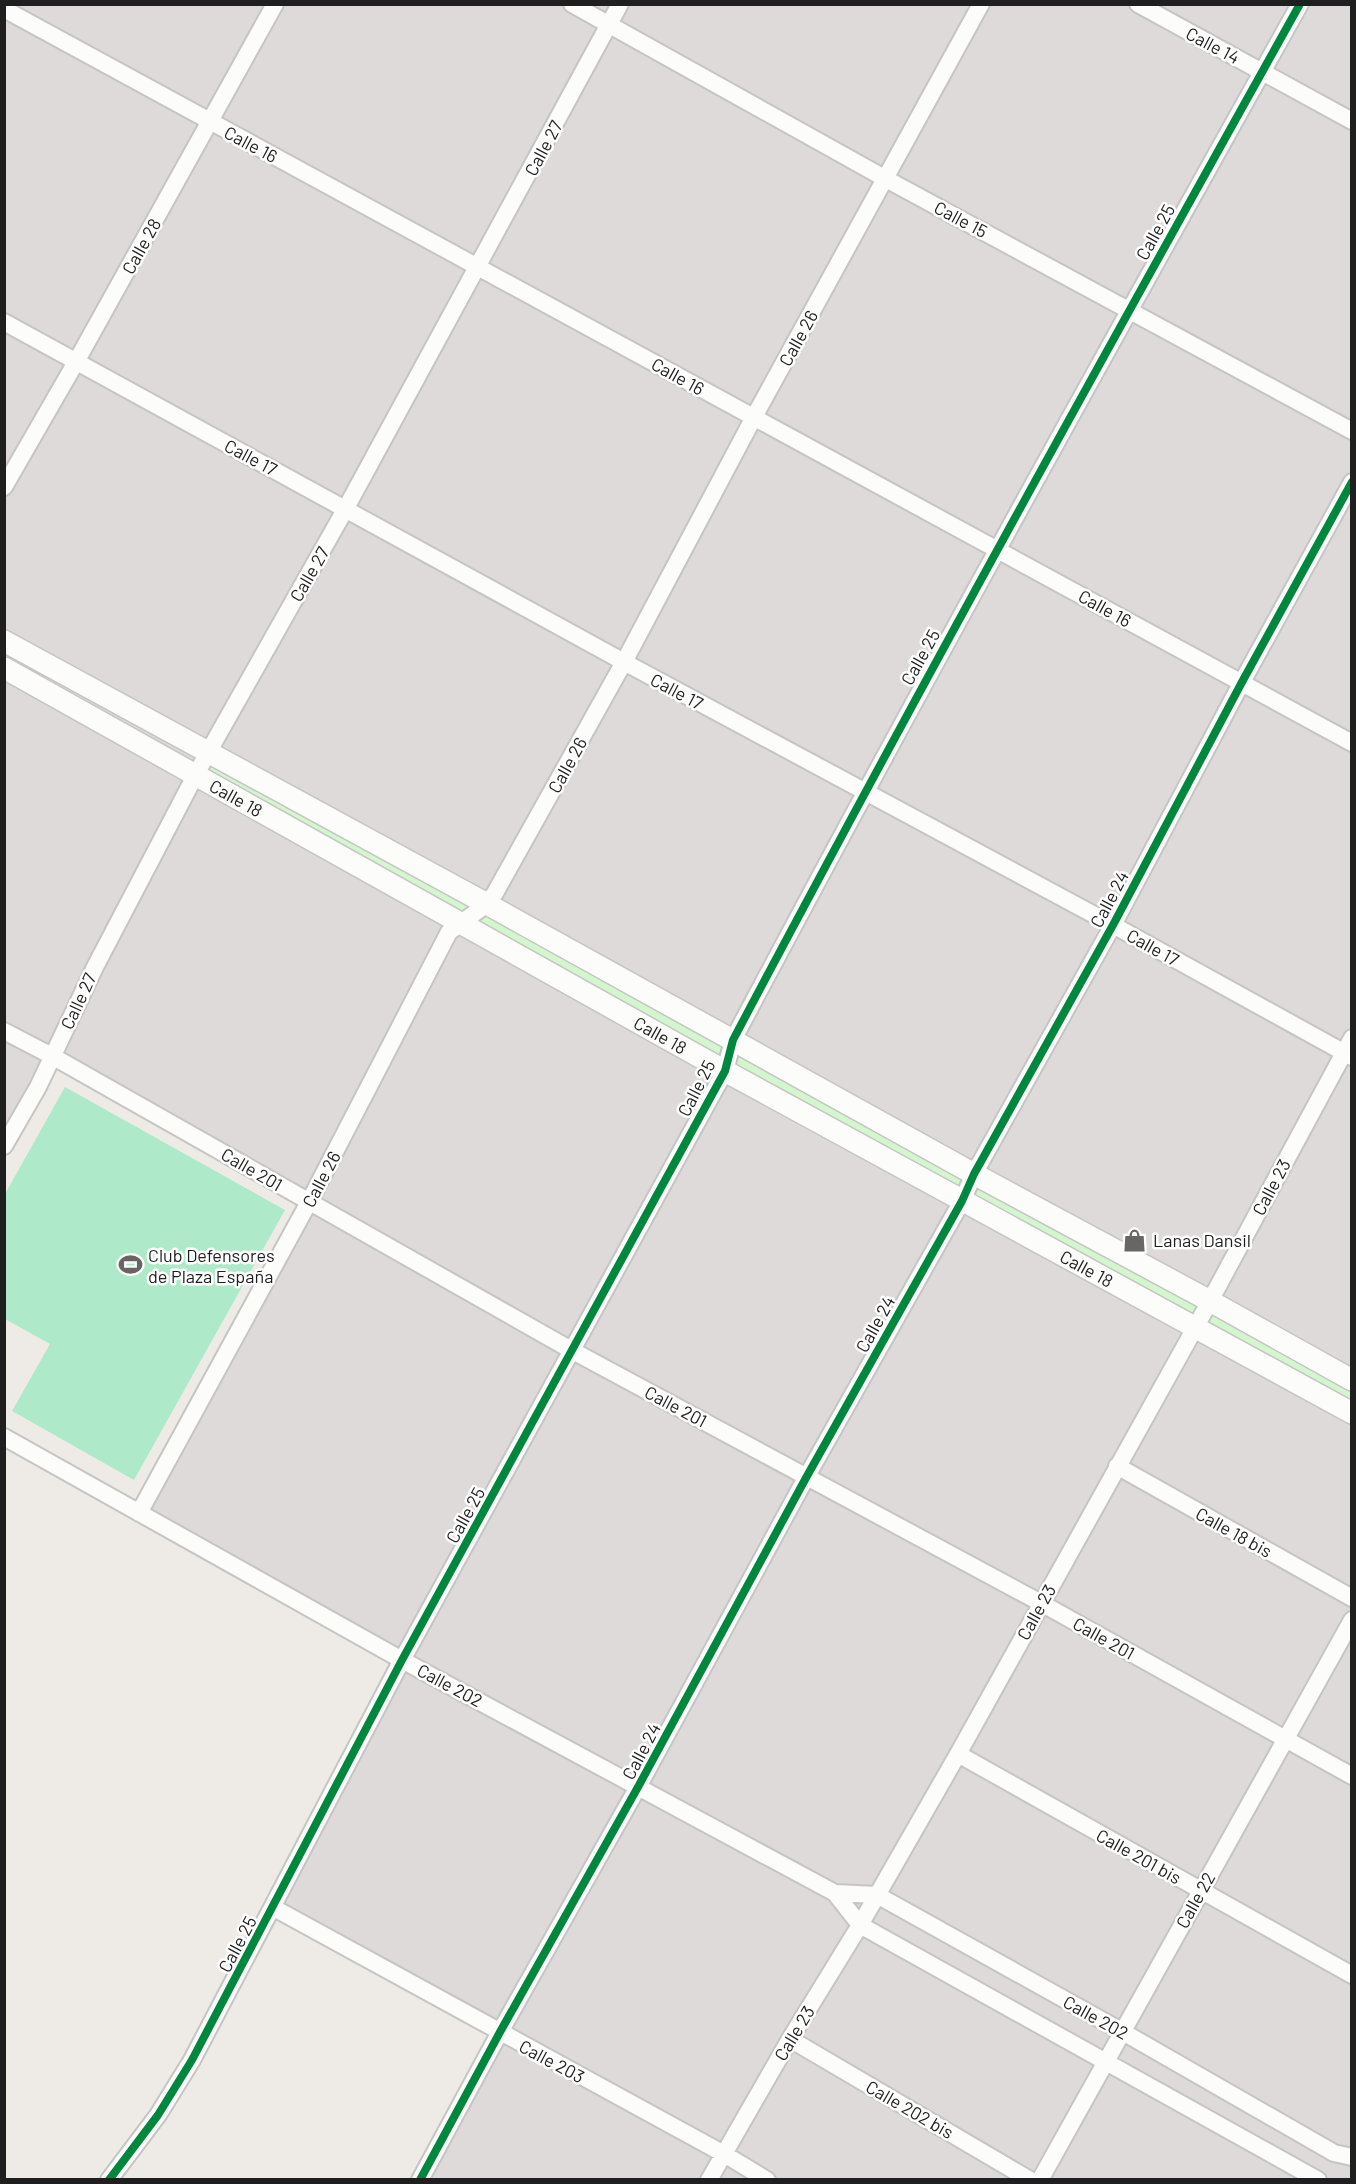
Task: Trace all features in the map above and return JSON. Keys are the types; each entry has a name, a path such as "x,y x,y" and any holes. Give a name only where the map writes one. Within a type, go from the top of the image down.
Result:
{"street":[{"name":"Calle 28","path":"4,487 275,4"},
{"name":"Calle 15","path":"572,4 886,179 1352,431"},
{"name":"Calle 27","path":"4,1146 38,1087 94,967 196,774 479,267 620,4"},
{"name":"Calle 26","path":"139,1513 309,1202 449,932 487,904 624,662 754,417 981,4"},
{"name":"Calle 14","path":"1138,4 1352,121"},
{"name":"Calle 25","path":"109,2180 158,2115 192,2060 274,1908 402,1660 573,1351 724,1071 733,1040 865,791 997,548 1300,4"},
{"name":"Calle 16","path":"4,9 1352,743"},
{"name":"Calle 17","path":"4,322 624,662 1349,1049"},
{"name":"Calle 24","path":"420,2180 807,1476 962,1201 974,1174 1113,925 1242,682 1352,482"},
{"name":"Calle 18","path":"4,641 1352,1380"},
{"name":"Calle 18","path":"4,668 724,1071 1352,1413"},
{"name":"Calle 201","path":"4,1030 573,1351 1041,1603 1352,1776"},
{"name":"Calle 23","path":"709,2180 958,1754 1349,1049"},
{"name":"Calle 202","path":"4,1437 402,1660 835,1893 860,1925 1318,2180"},
{"name":"Calle 18 bis","path":"1117,1466 1352,1598"},
{"name":"Calle 22","path":"1040,2180 1352,1620"},
{"name":"Calle 201 bis","path":"958,1754 1352,1975"},
{"name":"Calle 202","path":"835,1893 877,1895 1123,2031 1334,2153 1352,2157"},
{"name":"Calle 203","path":"274,1908 724,2154 767,2180"},
{"name":"Calle 202 bis","path":"790,2039 1030,2180"}],"shaded area":[{"path":"5,5 1351,5 1351,2179 420,2179 499,2032 274,1908 402,1660 139,1513 309,1202 53,1056 5,1146"}],"green space":[{"path":"208,752 1351,1380 1351,1413 196,774"},
{"name":"Club Defensores de Plaza España","path":"65,1087 285,1210 134,1480 12,1411 50,1344 5,1319 5,1194"}],"cycle path":[{"path":"109,2180 158,2115 192,2060 402,1660 725,1071 733,1040 872,780 1300,4"},
{"path":"420,2180 807,1476 962,1201 974,1174 1113,925 1242,682 1352,482"}],"place":[{"name":"Lanas Dansil","path":"1135,1240"},
{"name":"Club Defensores de Plaza España","path":"130,1265"}]}
